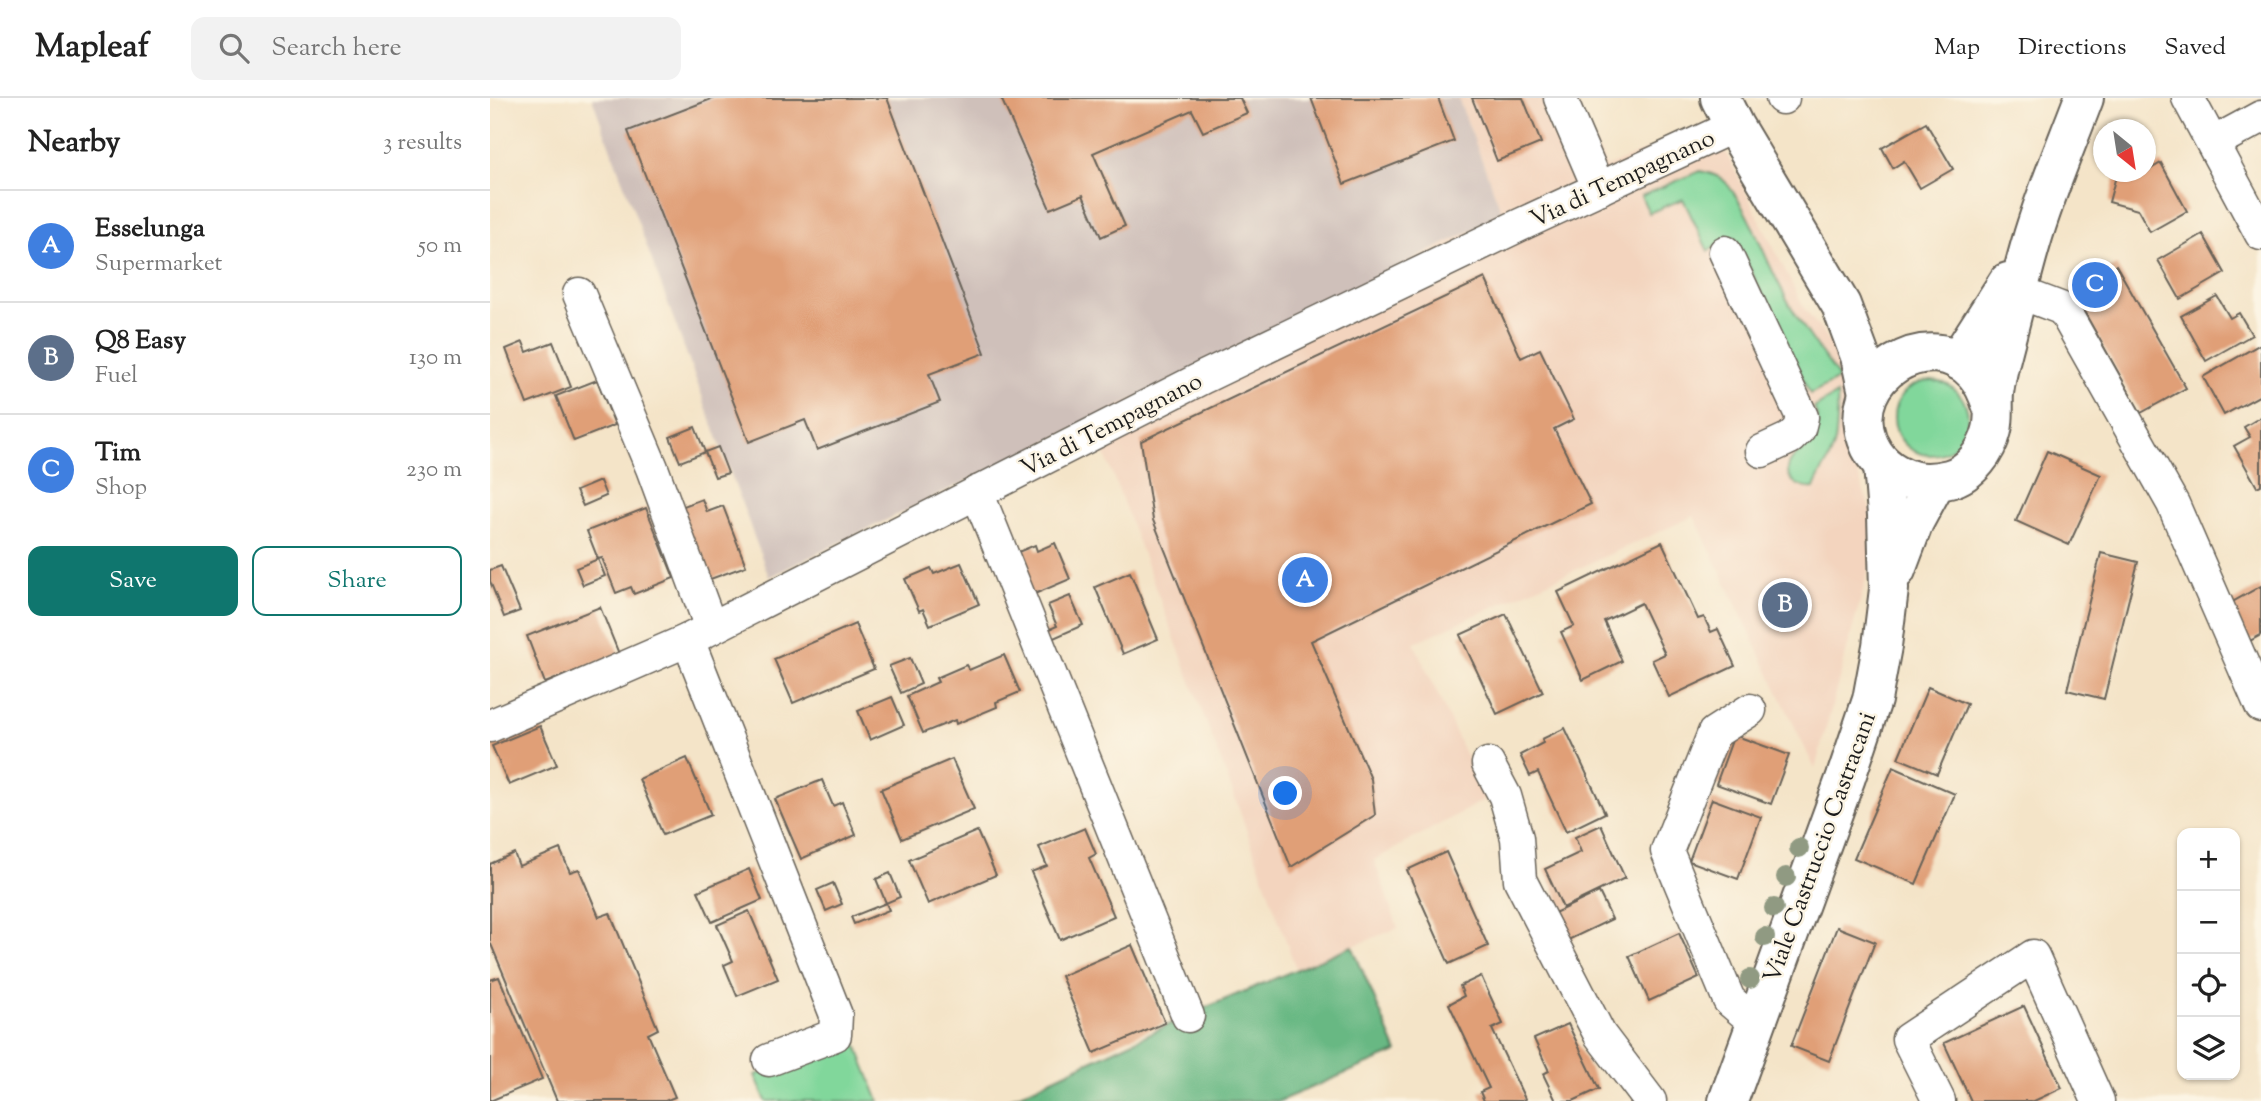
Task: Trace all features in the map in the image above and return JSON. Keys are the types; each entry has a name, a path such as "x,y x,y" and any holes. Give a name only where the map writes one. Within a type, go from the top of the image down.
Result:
{"main road":[{"path":"1883,465 1898,476 1916,482 1935,483 1956,477 1973,465 1986,448 1993,428 1996,376 2031,241 2084,98"},
{"path":"1727,112 1841,305 1894,341 1920,354"},
{"path":"1958,360 2031,241"},
{"name":"Viale Castruccio Castracani","path":"1728,1101 1863,728 1882,646 1889,589 1883,465 1866,437 1863,415 1868,393 1860,356 1841,305"},
{"path":"1868,393 1881,374 1899,361 1920,354 1939,354 1958,360 1974,372 1986,388 1993,406"},
{"name":"Viale Castruccio Castracani","path":"1889,589 1914,522 1935,483"}],"street":[{"path":"1560,98 1599,189"},
{"path":"2188,98 2261,234"},
{"name":"Via di Tempagnano","path":"490,726 700,634 1204,376 1599,189 1727,112"},
{"path":"2213,144 2261,117"},
{"path":"1725,252 1802,417 1799,429 1790,438 1762,451"},
{"path":"2018,292 2063,309 2173,504 2261,706"},
{"path":"579,295 652,468 700,634 836,1015 835,1035 769,1060"},
{"path":"977,492 1188,1016"},
{"path":"1750,710 1714,733 1667,851 1729,1000 1756,1023"},
{"path":"1488,764 1505,796 1517,838 1520,880 1600,1035 1650,1101"},
{"path":"1939,1101 1908,1039 2033,956 2098,1101"}],"shaded area":[{"path":"592,98 1458,98 1503,215 769,577"},
{"path":"1458,98 1575,98 1606,167 1711,123 1804,308 1850,368 1846,441 1873,517 1872,556 1815,769 1694,516 1414,643 1486,799 1374,860 1398,928 1296,969 1235,798 1092,420 1503,215"}],"green space":[{"path":"1700,171 1722,179 1736,196 1786,298 1836,373 1837,380 1810,394 1735,238 1708,251 1683,199 1649,213 1641,196"},
{"path":"1931,381 1945,384 1957,392 1965,404 1968,418 1965,432 1957,444 1945,452 1931,455 1917,452 1905,444 1897,432 1894,418 1897,404 1905,392 1917,384"},
{"path":"1837,394 1837,428 1832,452 1814,488 1797,485 1790,477 1789,467 1814,436 1817,419 1814,408"},
{"path":"1352,946 1397,1052 1279,1101 1005,1101 1200,1010"},
{"path":"854,1039 879,1101 766,1101 755,1075"}],"building":[{"path":"714,98 887,98 985,353 929,374 940,402 817,450 805,420 749,442 628,131"},
{"path":"1001,98 1240,98 1247,113 1203,132 1192,110 1093,153 1125,226 1101,237 1083,195 1050,209"},
{"path":"1311,98 1438,98 1454,141 1344,184"},
{"path":"1472,98 1523,98 1541,143 1497,161"},
{"path":"1926,123 1953,169 1920,188 1904,161 1893,168 1882,148"},
{"path":"2161,163 2187,211 2150,232 2138,210 2109,202 2114,182 2156,182 2156,166"},
{"path":"2203,234 2225,273 2180,299 2158,260"},
{"path":"2116,265 2186,388 2141,413 2072,290"},
{"path":"1485,278 1521,358 1540,349 1574,419 1554,429 1591,504 1311,641 1371,779 1375,815 1291,867 1153,520 1141,441"},
{"path":"2217,296 2230,318 2239,313 2252,335 2206,361 2181,316"},
{"path":"523,342 527,352 553,342 571,387 527,404 506,349"},
{"path":"2259,345 2261,395 2224,415 2203,377"},
{"path":"597,380 615,425 574,441 556,396"},
{"path":"2261,417 2261,485 2257,487 2234,446 2250,437 2244,427"},
{"path":"695,427 705,452 680,462 670,437"},
{"path":"718,447 728,473 715,477 705,452"},
{"path":"2047,451 2101,475 2069,545 2016,521"},
{"path":"600,481 606,496 583,506 576,491"},
{"path":"702,499 707,512 723,506 746,566 705,581 673,510"},
{"path":"646,508 674,578 634,594 631,587 616,593 602,558 598,559 587,531"},
{"path":"1662,542 1698,619 1704,617 1711,632 1718,629 1735,666 1669,697 1652,660 1665,654 1641,603 1604,621 1622,661 1583,680 1561,632 1574,626 1558,592"},
{"path":"1055,543 1070,579 1023,599 1006,557 1035,545 1037,551"},
{"path":"2101,553 2138,562 2104,699 2067,690"},
{"path":"598,559 605,576 583,585 576,568"},
{"path":"961,563 979,604 930,625 923,609 919,611 905,579 931,568 934,574"},
{"path":"501,566 520,611 504,617 490,581 490,570"},
{"path":"1130,572 1158,639 1123,654 1095,587"},
{"path":"2261,586 2261,635 2250,641 2229,604"},
{"path":"1070,596 1083,625 1047,641 1043,632 1057,626 1048,605"},
{"path":"600,607 619,654 545,683 527,636"},
{"path":"1506,614 1543,692 1497,714 1460,635"},
{"path":"855,624 874,669 793,703 774,659"},
{"path":"1004,655 1020,692 996,702 997,707 956,724 955,720 923,733 907,696 938,682 936,678 966,665 969,670"},
{"path":"910,658 921,684 901,693 889,666"},
{"path":"1928,687 1967,704 1937,774 1898,758"},
{"path":"892,697 904,725 870,740 858,711"},
{"path":"540,726 557,765 509,785 492,746"},
{"path":"1565,728 1605,813 1566,832 1538,772 1530,776 1520,755 1543,743 1542,739"},
{"path":"1734,735 1789,755 1771,804 1716,784"},
{"path":"687,758 711,815 663,835 639,779"},
{"path":"952,759 974,809 902,839 881,789"},
{"path":"1893,767 1955,794 1916,884 1854,858"},
{"path":"822,780 833,806 842,802 856,835 801,859 775,799"},
{"path":"1712,799 1761,817 1738,879 1689,861"},
{"path":"1601,825 1625,878 1563,908 1545,869 1581,852 1575,837"},
{"path":"1085,828 1096,854 1089,858 1114,916 1060,940 1031,872 1047,866 1039,847"},
{"path":"977,831 996,875 928,904 909,860"},
{"path":"560,849 570,872 579,869 599,917 610,913 658,1029 648,1034 675,1097 665,1101 557,1101 490,942 490,864 514,853 519,866"},
{"path":"1446,852 1488,946 1449,964 1407,870"},
{"path":"749,869 762,900 712,922 698,891"},
{"path":"890,873 900,897 886,903 876,879"},
{"path":"833,883 842,904 826,911 817,890"},
{"path":"1599,892 1612,919 1562,943 1548,916"},
{"path":"886,903 889,910 854,924 851,917"},
{"path":"749,911 778,979 737,996 724,965 733,961 717,925"},
{"path":"1837,927 1875,942 1829,1061 1791,1046"},
{"path":"1679,933 1699,978 1649,1001 1629,956"},
{"path":"1132,945 1165,1023 1094,1053 1061,976"},
{"path":"1481,976 1503,1024 1492,1029 1525,1099 1522,1101 1484,1101 1480,1092 1489,1088 1449,1004 1464,996 1460,986"},
{"path":"499,977 542,1079 490,1101 490,980"},
{"path":"2024,1006 2062,1088 2034,1101 1971,1101 1944,1043"},
{"path":"1568,1024 1599,1089 1573,1101 1556,1101 1543,1074 1549,1071 1534,1039"}],"place":[{"name":"Tim","path":"2095,285"},
{"name":"Esselunga","path":"1305,580"},
{"name":"Q8 Easy","path":"1785,605"}]}
